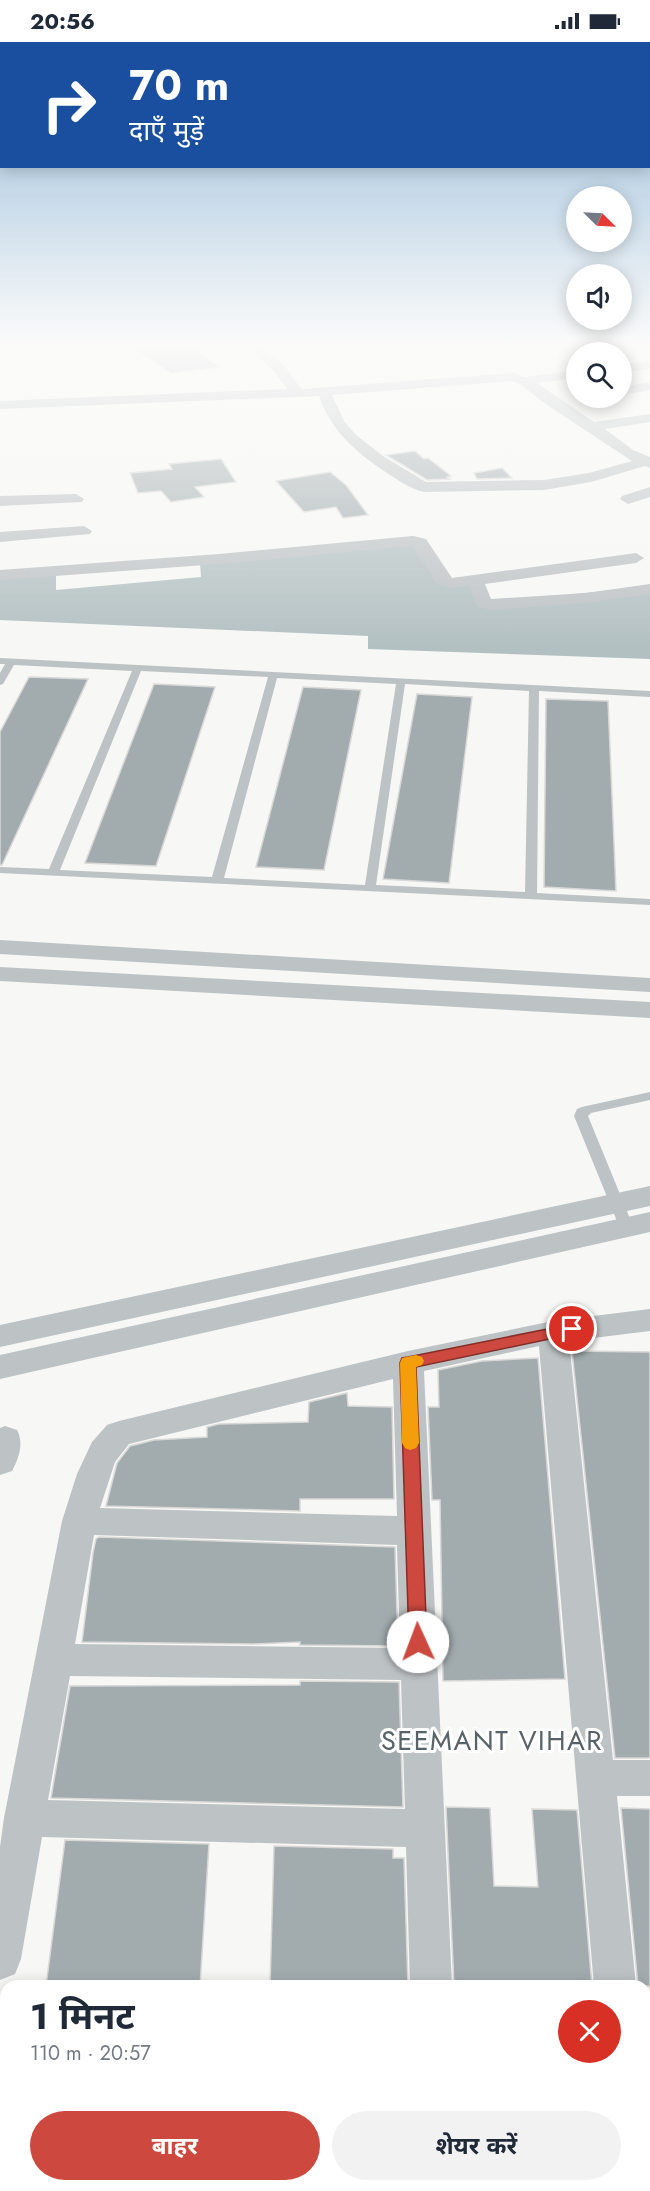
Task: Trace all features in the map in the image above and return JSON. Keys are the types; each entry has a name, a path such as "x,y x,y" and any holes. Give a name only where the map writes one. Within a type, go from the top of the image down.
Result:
{"street":[{"path":"363,447 416,484 424,487 544,485 591,477 648,458"},
{"path":"620,447 628,453 648,458"},
{"path":"628,499 650,492"},
{"path":"0,501 76,499"},
{"path":"0,537 84,531"},
{"path":"0,575 219,560 414,541 420,543 444,581 451,583 636,558"},
{"path":"476,581 483,603 493,605 586,598 650,589"},
{"path":"0,947 650,985"},
{"path":"0,974 650,1010"},
{"path":"0,1367 631,1218 650,1196"},
{"path":"0,1335 631,1218"},
{"path":"0,1959 24,1818 56,1660 79,1521 105,1447 119,1434 408,1363 553,1332 650,1320"},
{"path":"553,1332 614,1980"},
{"path":"408,1363 430,1980"},
{"path":"79,1521 414,1531"},
{"path":"56,1660 419,1664"},
{"path":"595,1778 650,1778"},
{"path":"24,1818 425,1828"}],"lane":[{"path":"0,662 650,694"},
{"path":"0,682 11,662"},
{"path":"53,872 138,668"},
{"path":"217,880 273,675"},
{"path":"370,888 401,682"},
{"path":"531,896 534,688"},
{"path":"0,870 650,902"},
{"path":"631,1218 581,1116 582,1112 650,1096"}],"shaded area":[{"path":"421,539 450,586 481,581 489,600 529,599 650,586 650,659 368,649 368,636 0,620 0,577 56,574 56,590 201,577 200,563"}],"building":[{"path":"415,451 451,476 447,477 450,479 427,480 386,455"},
{"path":"221,459 236,482 195,487 204,497 171,502 161,491 138,493 130,473 172,469 169,464"},
{"path":"502,468 512,478 477,479 474,473"},
{"path":"330,472 346,485 368,515 343,518 336,507 304,512 276,481"},
{"path":"29,677 88,679 2,865 0,865 0,732"},
{"path":"154,684 215,687 156,866 85,863"},
{"path":"303,687 361,690 324,870 256,867"},
{"path":"417,694 472,697 449,883 383,879"},
{"path":"546,699 608,701 616,891 544,887"},
{"path":"572,1351 650,1352 650,1758 615,1758"},
{"path":"538,1358 565,1679 443,1681 440,1500 432,1500 428,1407 439,1407 438,1370 482,1361"},
{"path":"347,1393 348,1406 392,1407 394,1499 300,1499 300,1511 106,1506 117,1463 130,1446 154,1440 207,1437 207,1427 219,1424 308,1422 309,1402"},
{"path":"99,1537 395,1547 398,1646 300,1645 300,1642 253,1644 82,1642 93,1553 96,1539"},
{"path":"300,1681 399,1682 403,1807 51,1798 70,1686 300,1685"},
{"path":"446,1807 490,1808 494,1886 538,1887 532,1809 577,1810 591,1980 454,1980"},
{"path":"621,1808 650,1809 650,1980 637,1980"},
{"path":"65,1840 209,1844 200,1980 47,1980"},
{"path":"274,1846 393,1849 393,1858 404,1858 408,1980 270,1980"}],"slow traffic":[{"path":"410,1443 408,1363 416,1361"}],"district":[{"name":"SEEMANT VIHAR","path":"492,1741"}],"route":[{"path":"418,1642 408,1363 572,1329"}]}
